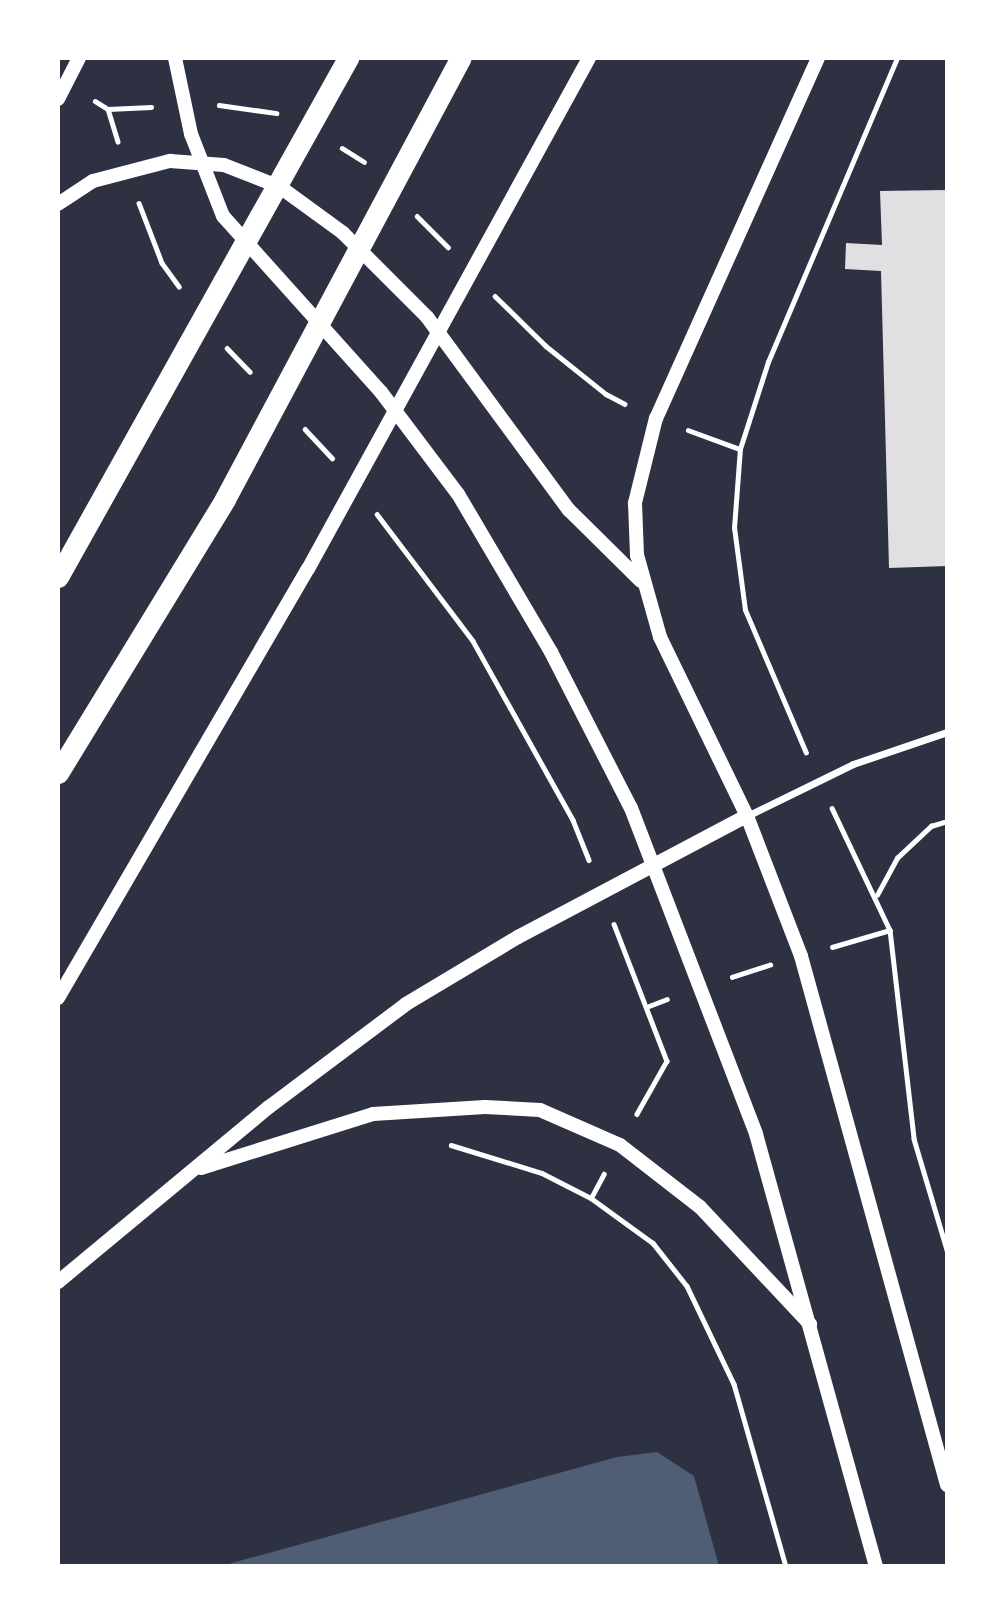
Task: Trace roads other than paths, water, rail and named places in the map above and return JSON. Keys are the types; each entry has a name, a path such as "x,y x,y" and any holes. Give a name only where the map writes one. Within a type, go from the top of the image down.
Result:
{"highway":[{"path":"58,577 149,420 348,58"},
{"path":"58,773 225,499 460,58"}],"main road":[{"path":"58,99 79,58"},
{"path":"175,58 200,161 236,235 381,392 458,494 551,652 655,866 756,1135 876,1566"},
{"path":"58,999 308,569 589,58"},
{"path":"818,58 656,418 635,503 641,580 676,674 747,816 801,956 947,1485"},
{"path":"58,204 93,181 126,170 200,161 253,174 280,187 343,233 391,279 454,350 569,510 641,580"},
{"path":"58,1282 192,1171 406,1004 467,965 747,816"},
{"path":"192,1171 373,1114 485,1107 540,1110 620,1145 700,1207 811,1325"}],"street":[{"path":"747,816 817,780 947,732"}],"water":[{"path":"657,1452 694,1476 719,1566 221,1566 617,1457"}]}
